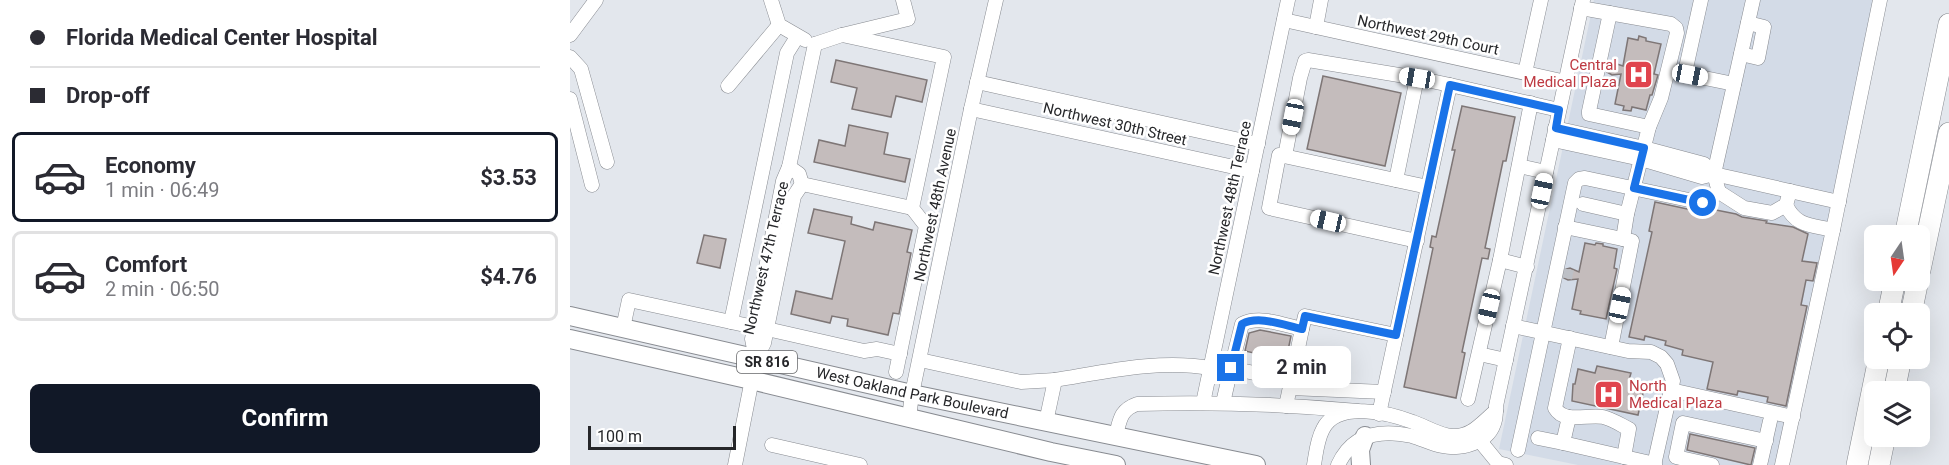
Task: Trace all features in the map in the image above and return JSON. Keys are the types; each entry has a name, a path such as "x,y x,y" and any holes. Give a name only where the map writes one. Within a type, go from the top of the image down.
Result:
{"highway":[{"path":"1907,225 1949,24"},
{"path":"1930,225 1949,133"},
{"path":"1857,465 1877,369"},
{"path":"1879,465 1883,447"}],"main road":[{"name":"West Oakland Park Boulevard","path":"570,316 912,394 1256,465"},
{"name":"West Oakland Park Boulevard","path":"570,339 1051,452 1116,465"},
{"path":"1361,465 1360,450 1365,436"}],"street":[{"path":"570,35 596,0"},
{"path":"771,0 779,24 797,37 815,44 908,19 903,0"},
{"name":"Northwest 48th Avenue","path":"909,418 971,109 996,0"},
{"name":"Northwest 48th Terrace","path":"1203,403 1288,0"},
{"path":"1316,27 1321,0"},
{"path":"1525,73 1542,0"},
{"path":"1701,0 1686,68 1687,73 1734,84"},
{"path":"1708,176 1741,54 1758,58 1764,27 1748,23 1753,0"},
{"path":"1782,465 1880,0"},
{"path":"1338,465 1349,446 1365,436 1401,434 1454,448 1480,441 1496,421 1513,326 1582,4 1610,14 1671,24 1676,28 1677,33 1661,98 1649,127 1623,239"},
{"path":"1610,14 1590,114 1649,127"},
{"name":"Northwest 29th Court","path":"1284,20 1566,81"},
{"path":"728,86 779,24"},
{"name":"Northwest 48th Avenue","path":"842,35 944,57 912,208 926,226 896,372"},
{"path":"731,322 787,53 797,37"},
{"name":"Northwest 47th Terrace","path":"735,465 751,380 756,360 764,343 760,328 783,181 789,167 815,44"},
{"path":"570,57 581,69 607,162"},
{"path":"1285,156 1300,78 1305,61 1308,60 1417,78 1559,110"},
{"path":"1396,180 1417,78"},
{"path":"977,82 1258,144"},
{"path":"1379,414 1450,85"},
{"path":"570,99 592,185"},
{"path":"1468,399 1500,260 1531,104"},
{"name":"Northwest 30th Street","path":"971,109 1252,171"},
{"path":"773,120 798,125"},
{"path":"1554,134 1704,164 1708,176 1719,192 1744,208 1761,213 1772,213 1786,205"},
{"path":"1416,241 1269,208 1279,155 1428,188"},
{"path":"1520,166 1546,172"},
{"name":"Northwest 47th Terrace","path":"760,328 794,196 802,184 799,174 789,167"},
{"path":"1708,176 1839,202"},
{"path":"761,177 783,181"},
{"path":"1518,450 1543,332 1561,272 1565,227 1575,183 1585,178 1703,203 1719,192"},
{"path":"802,184 912,208"},
{"path":"1790,191 1786,205 1790,215 1797,222 1833,230"},
{"path":"1583,204 1628,214"},
{"path":"1565,227 1632,241 1611,347"},
{"path":"1500,260 1527,267"},
{"path":"623,328 629,300 864,351 877,350 900,354"},
{"path":"1286,406 1305,316 1396,335"},
{"path":"1223,404 1242,324 1248,320 1260,320 1302,329"},
{"path":"1513,326 1628,351 1651,352 1667,364 1673,381 1654,464 1538,438"},
{"path":"1570,338 1555,408 1561,415 1606,418 1629,429 1624,457"},
{"path":"1479,354 1506,360"},
{"path":"920,360 1021,382 1055,380 1146,367 1194,365 1210,368"},
{"path":"1231,368 1290,385 1384,392"},
{"path":"1046,422 1055,380"},
{"path":"1671,390 1793,417"},
{"path":"1116,435 1120,419 1127,407 1137,404 1203,403 1358,411 1411,421 1453,436 1470,433 1496,411"},
{"path":"1314,465 1320,435 1329,420 1340,414 1358,411"},
{"path":"1563,443 1569,417"},
{"path":"1760,465 1770,421"},
{"path":"1712,465 1676,457 1683,423 1766,441"},
{"path":"1480,441 1498,463 1506,465"},
{"path":"772,445 860,465"}],"shaded area":[{"path":"1594,0 1886,0 1788,465 1578,465 1499,449"}],"building":[{"name":"Central Medical Plaza","path":"1639,36 1646,38 1646,41 1661,44 1654,74 1658,75 1646,110 1632,107 1631,111 1623,110 1624,106 1615,104 1621,74 1612,75 1607,72 1608,64 1623,66 1628,38 1638,40"},
{"path":"836,60 927,80 922,102 896,96 891,117 852,109 857,88 831,82"},
{"path":"1323,76 1401,93 1385,166 1307,149"},
{"path":"1462,106 1515,117 1506,161 1503,161 1485,248 1490,249 1488,259 1482,258 1462,352 1465,353 1456,398 1404,387 1433,248 1430,247 1432,236 1436,237"},
{"path":"849,125 888,133 884,154 910,159 905,182 814,162 819,140 845,146"},
{"path":"1655,202 1701,212 1711,209 1736,214 1767,221 1766,223 1793,227 1808,234 1802,261 1817,263 1813,281 1806,280 1801,305 1807,306 1786,406 1767,402 1768,397 1738,391 1737,395 1707,389 1713,362 1682,355 1683,350 1665,345 1666,341 1645,336 1644,340 1629,337 1652,232 1649,231"},
{"path":"814,209 852,217 851,224 873,230 875,222 912,230 907,252 911,253 899,314 893,313 888,335 847,326 848,319 832,316 830,323 791,314 796,291 832,299 845,241 808,233"},
{"path":"704,235 726,239 720,268 697,263"},
{"path":"1585,243 1603,244 1603,246 1617,249 1614,268 1617,269 1606,319 1580,314 1581,311 1572,309 1578,279 1564,278 1566,269 1570,268 1579,272"},
{"path":"1260,330 1291,336 1286,360 1245,351 1249,333"},
{"name":"North Medical Plaza","path":"1597,366 1631,373 1629,380 1645,383 1642,398 1645,399 1638,415 1572,401 1573,384 1575,384 1578,369 1595,373"},
{"path":"1690,434 1755,448 1751,465 1687,450"}],"tunnel":[{"path":"1565,278 1567,269"}],"place":[{"name":"Central Medical Plaza","path":"1638,74"},
{"name":"North Medical Plaza","path":"1608,395"}],"route":[{"path":"1231,368 1242,324 1248,320 1260,320 1302,329 1305,316 1396,335 1450,85 1559,110 1556,128 1644,148 1634,188 1703,203"}]}
